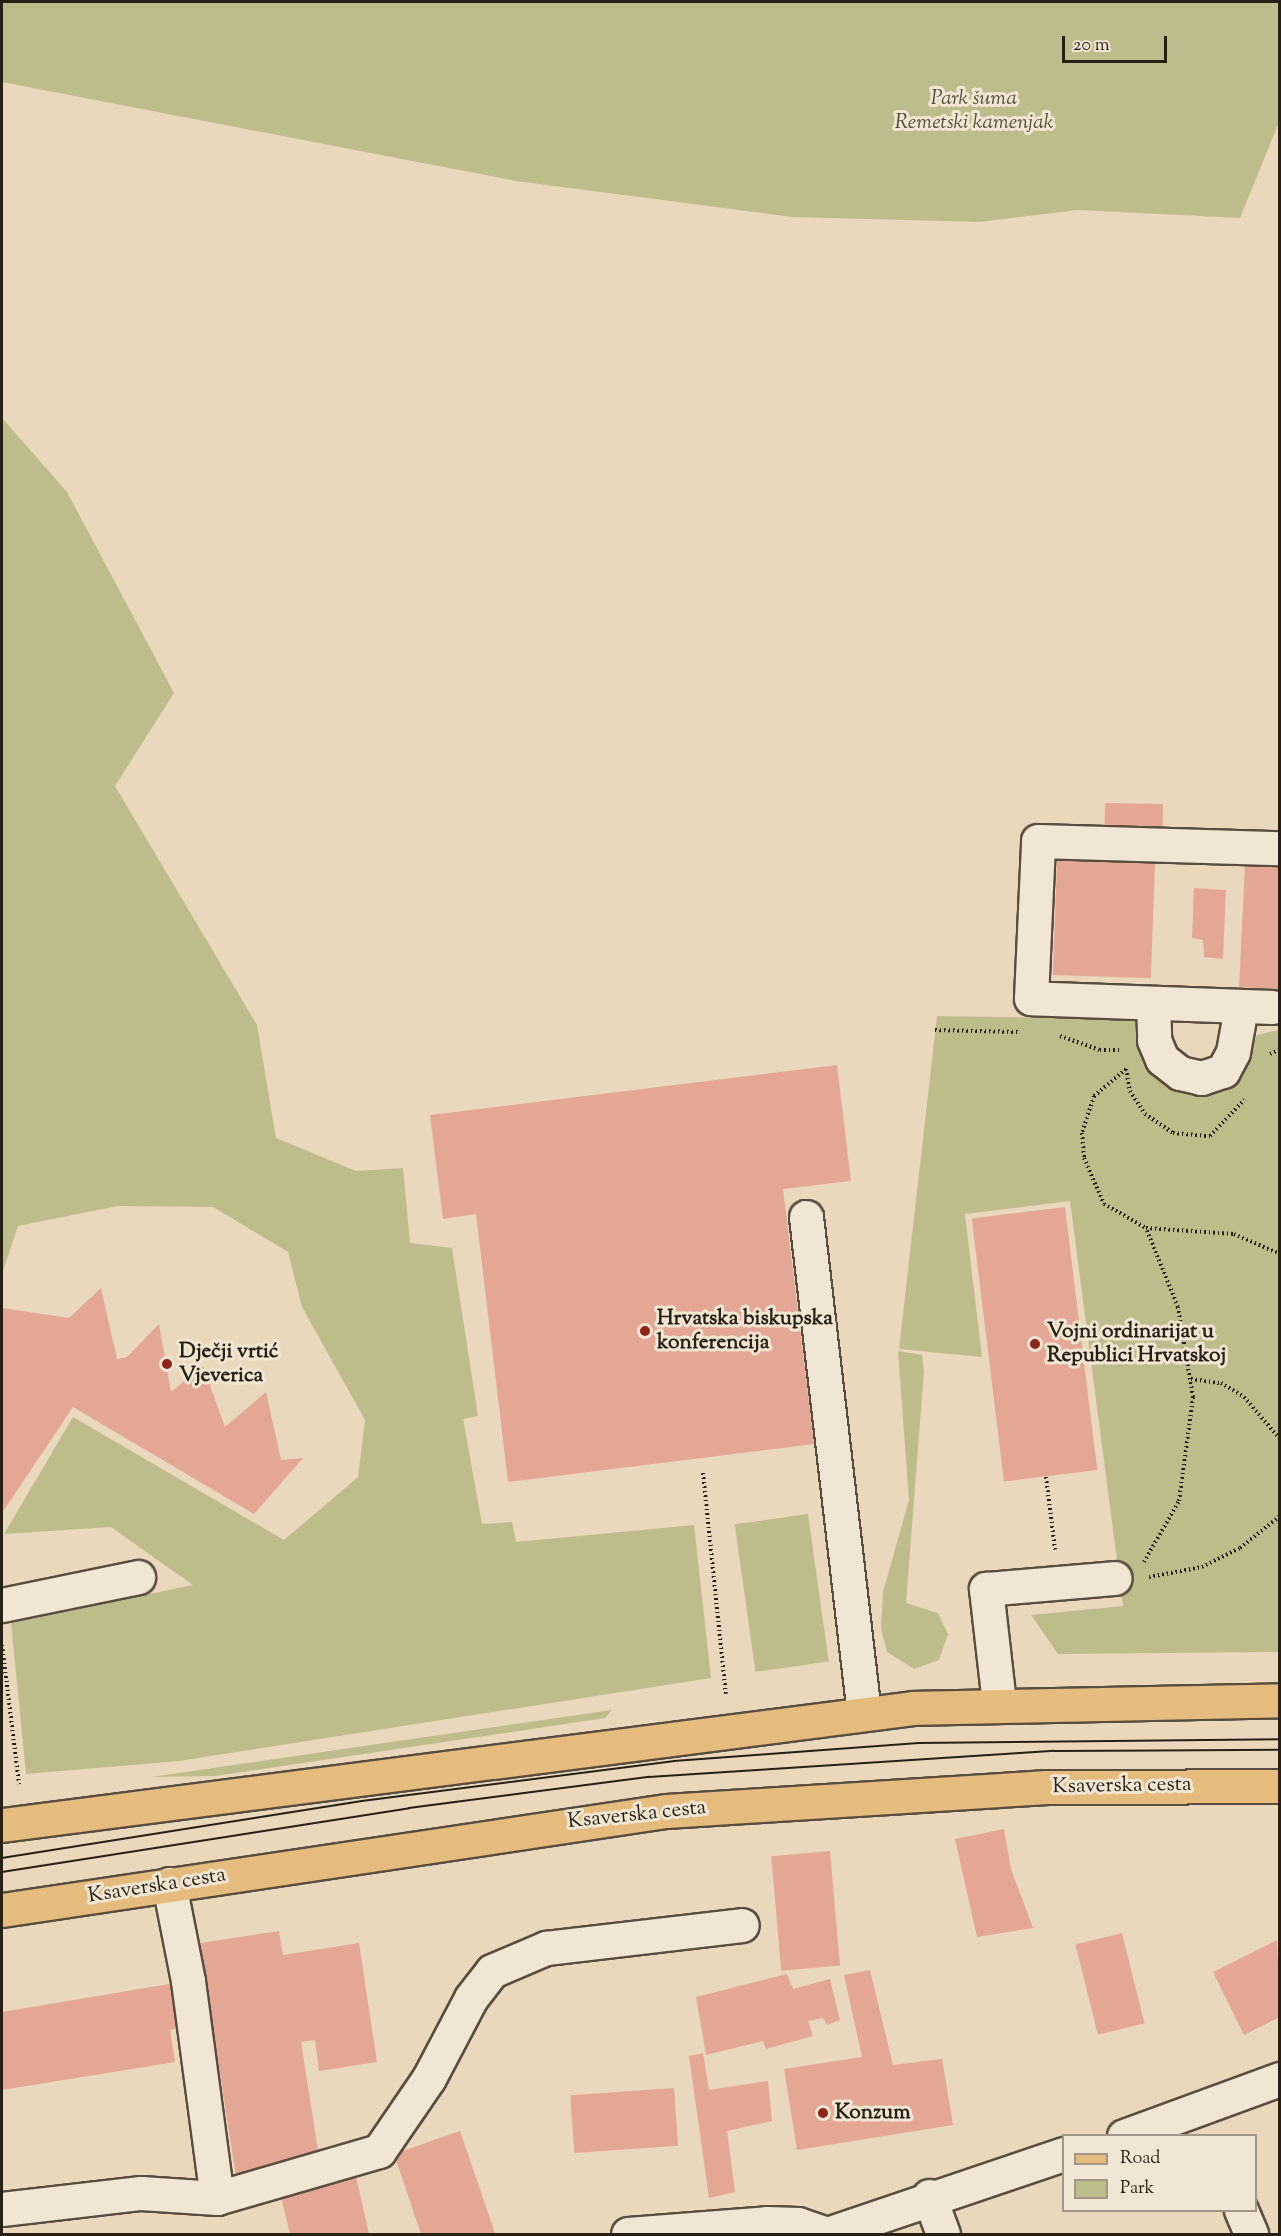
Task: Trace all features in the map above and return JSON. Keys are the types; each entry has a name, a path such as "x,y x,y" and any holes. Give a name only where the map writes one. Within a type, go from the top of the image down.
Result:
{"main road":[{"path":"2,1825 864,1714 999,1703 1280,1700"},
{"name":"Ksaverska cesta","path":"2,1910 677,1810 1047,1787 1280,1786"}],"street":[{"path":"1153,1004 1154,1040 1162,1059 1180,1073 1202,1078 1223,1071 1257,1007 1031,998 1038,841 1280,849"},
{"path":"806,1217 864,1714"},
{"path":"2,1605 138,1577"},
{"path":"999,1703 986,1589 1124,1578"},
{"path":"169,1884 218,2198"},
{"path":"2,2209 141,2193 218,2198 379,2151 492,1971 546,1948 742,1924"},
{"path":"1137,2134 1208,2123 1280,2079"},
{"path":"628,2235 767,2223 798,2224 827,2234 929,2196 1062,2155"},
{"path":"929,2196 943,2235"},
{"path":"1241,2212 1251,2235"}],"path":[{"path":"935,1029 1029,1033"},
{"path":"1047,1035 1122,1050"},
{"path":"1126,1069 1108,1080 1086,1113 1084,1158 1104,1204 1146,1228 1234,1234 1280,1254"},
{"path":"1124,1578 1179,1501 1189,1449 1191,1379 1178,1307 1146,1228"},
{"path":"1191,1379 1221,1383 1244,1397 1280,1439"},
{"path":"703,1473 726,1694"},
{"path":"1046,1477 1059,1583"},
{"path":"1124,1578 1202,1567 1240,1548 1280,1516"},
{"path":"2,1645 19,1784"}],"green space":[{"name":"Park šuma Remetski kamenjak","path":"2,2 1279,2 1279,122 1240,218 1078,210 979,222 792,217 516,181 2,82"},
{"path":"2,418 67,492 174,693 115,786 257,1025 276,1138 356,1171 403,1168 410,1243 452,1248 478,1416 463,1419 482,1524 512,1522 516,1542 694,1525 711,1678 179,1761 26,1774 11,1623 193,1585 111,1527 4,1534 73,1417 284,1540 358,1477 365,1420 302,1307 288,1252 213,1207 118,1206 18,1226 2,1274"},
{"path":"937,1016 1139,1019 1140,1054 1152,1075 1195,1094 1219,1086 1240,1070 1257,1035 1279,1030 1279,1652 1058,1654 1031,1615 1123,1606 1070,1201 965,1214 982,1357 899,1349"},
{"path":"898,1351 922,1355 924,1371 906,1603 938,1613 948,1634 939,1660 914,1669 887,1652 881,1629 883,1592 909,1500"},
{"path":"808,1514 829,1662 755,1672 735,1524"},
{"path":"612,1710 605,1718 215,1776 151,1777"}],"building":[{"path":"1105,803 1163,804 1163,832 1105,831"},
{"path":"1057,859 1155,862 1151,978 1053,975"},
{"path":"1245,864 1280,866 1280,1023 1271,1022 1273,989 1239,987"},
{"path":"1194,888 1226,890 1223,959 1204,957 1203,940 1192,938"},
{"name":"Hrvatska biskupska konferencija","path":"837,1065 851,1181 783,1189 814,1444 508,1482 476,1214 443,1219 430,1115"},
{"name":"Vojni ordinarijat u Republici Hrvatskoj","path":"1065,1207 1097,1470 1004,1481 972,1218"},
{"path":"101,1288 117,1359 127,1357 159,1324 171,1392 203,1366 225,1427 266,1392 281,1460 303,1458 254,1514 73,1407 2,1513 2,1308 69,1318"},
{"path":"1004,1829 1011,1869 1033,1928 977,1937 955,1839"},
{"path":"830,1851 840,1966 781,1971 771,1856"},
{"path":"279,1931 283,1955 359,1943 377,2062 319,2071 315,2040 301,2042 320,2163 236,2176 212,2023 170,2030 175,2062 2,2090 2,2012 205,1978 200,1943"},
{"path":"1122,1933 1144,2023 1098,2035 1075,1945"},
{"path":"1277,1940 1280,2017 1244,2035 1213,1972"},
{"path":"870,1970 893,2065 942,2059 953,2125 797,2150 784,2069 862,2057 844,1975"},
{"path":"787,1974 793,1989 830,1979 840,2020 827,2025 823,2018 808,2021 813,2036 766,2049 763,2041 706,2055 696,1997"},
{"path":"703,2053 709,2090 768,2081 772,2121 727,2131 735,2192 709,2198 689,2056"},
{"path":"674,2088 678,2146 574,2153 570,2095"},
{"path":"460,2131 495,2233 421,2234 394,2154"},
{"path":"354,2167 369,2234 290,2234 278,2185"}],"tram line":[{"path":"2,1858 362,1801 674,1761 918,1743 1280,1739"},
{"path":"2,1872 409,1808 649,1777 1054,1751 1280,1750"}],"place":[{"name":"Hrvatska biskupska konferencija","path":"645,1331"},
{"name":"Vojni ordinarijat u Republici Hrvatskoj","path":"1035,1344"},
{"name":"Dječji vrtić Vjeverica","path":"167,1364"},
{"name":"Konzum","path":"823,2113"}]}
